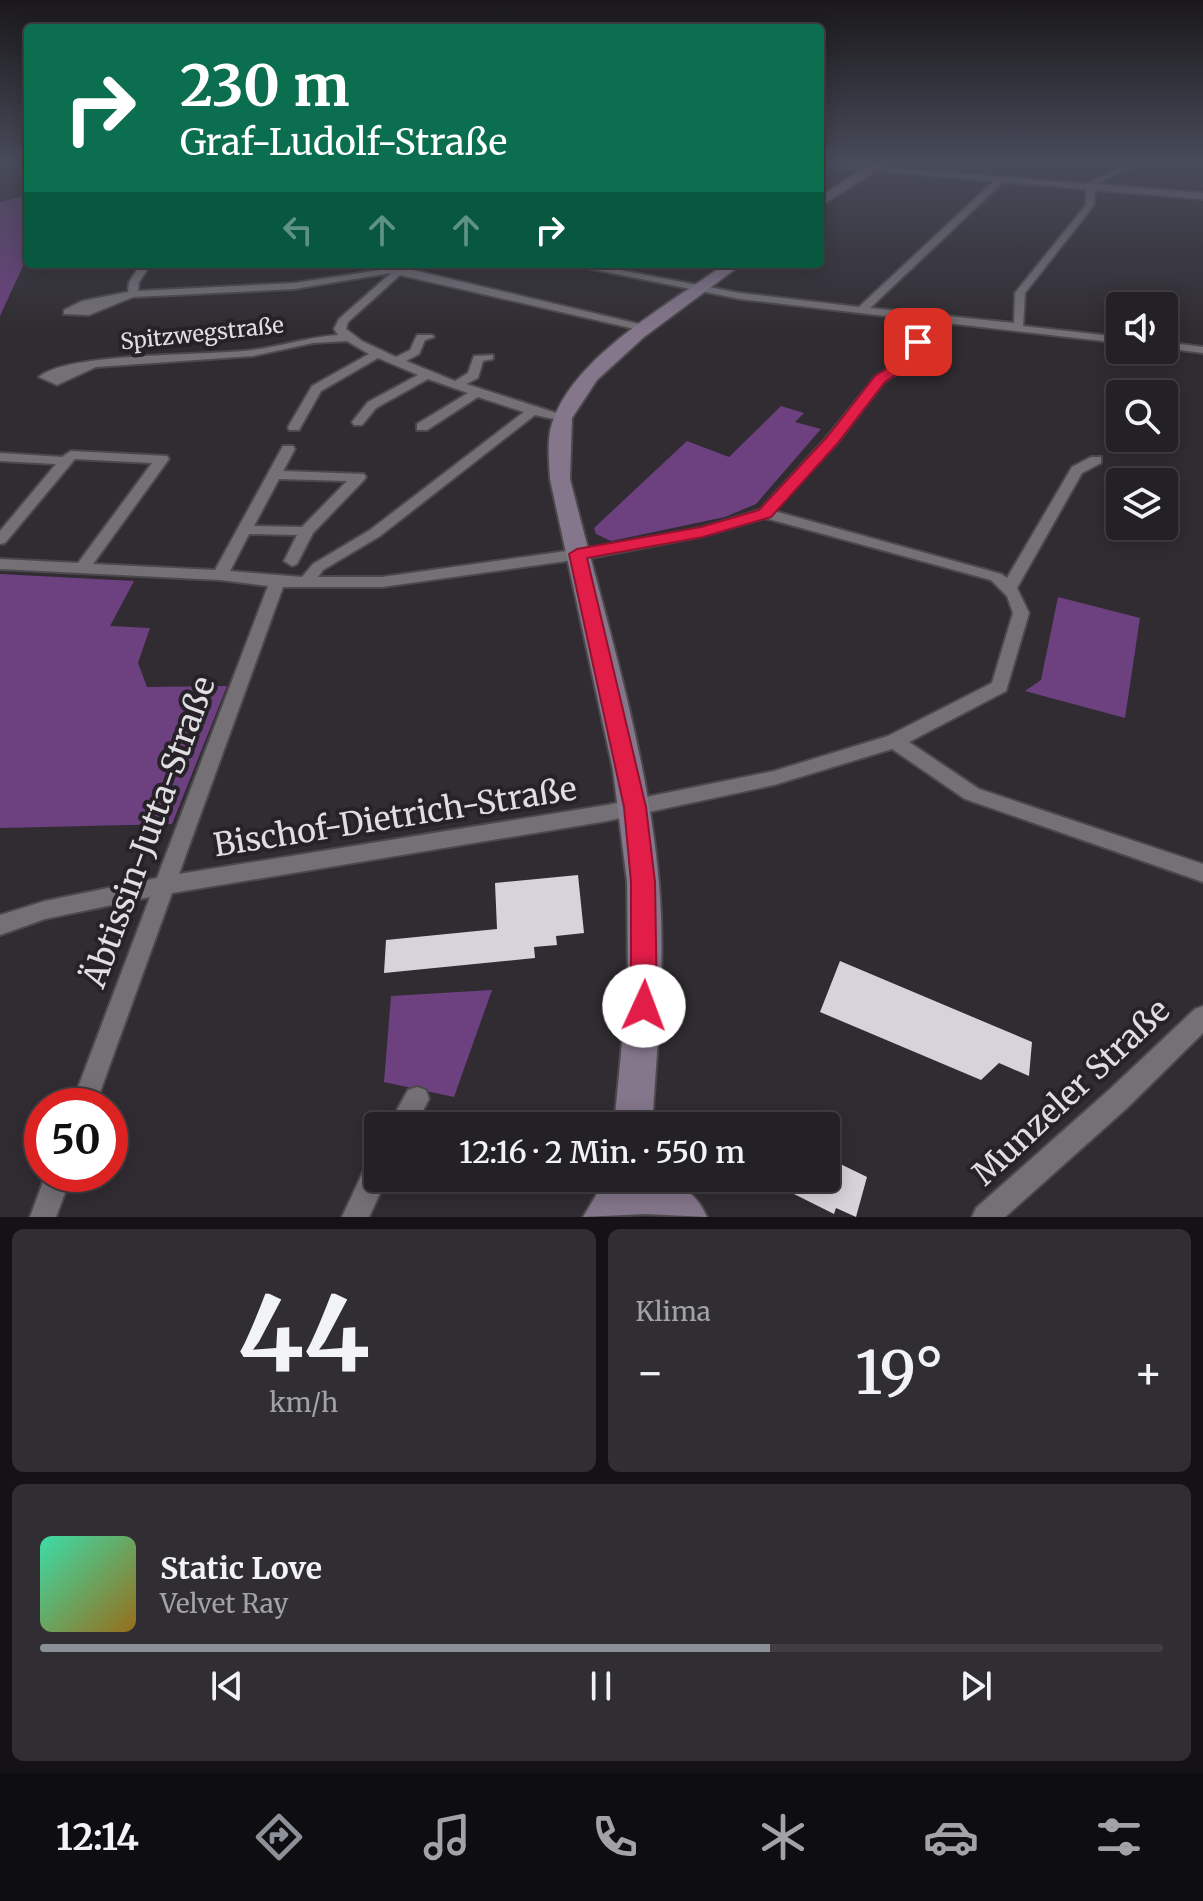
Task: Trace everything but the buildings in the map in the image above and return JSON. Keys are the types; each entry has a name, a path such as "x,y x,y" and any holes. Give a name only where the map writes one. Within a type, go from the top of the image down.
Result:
{"main road":[{"path":"634,1112 645,980 643,882 635,807 560,479 563,417 588,381 697,288 729,268"},
{"path":"603,1217 629,1192"},
{"path":"652,1192 667,1198 687,1217"}],"street":[{"path":"862,310 960,218"},
{"path":"1013,328 1019,324 1020,293 1080,218"},
{"path":"143,268 128,295 294,286 361,278 403,268 648,329"},
{"path":"403,268 348,315 344,333 379,353 478,392 531,412 563,417"},
{"path":"594,268 697,288 1106,338"},
{"path":"361,278 384,285"},
{"path":"0,564 220,575 277,582 382,582 703,532 765,513 832,440 880,379 901,366 935,319"},
{"name":"Spitzwegstraße","path":"94,364 253,353 344,333"},
{"path":"398,361 415,352 421,337 428,337"},
{"path":"1178,346 1203,349"},
{"path":"294,427 316,389 379,353"},
{"path":"458,384 474,375 478,358 489,357"},
{"path":"358,422 372,405 429,373"},
{"path":"422,427 478,392"},
{"path":"306,583 318,567 375,533 531,412"},
{"path":"220,575 288,449"},
{"path":"0,540 71,455 162,459 82,568"},
{"path":"0,457 67,461"},
{"path":"765,513 983,571 1009,588 1077,470 1096,460"},
{"path":"275,475 359,477 306,531 292,561"},
{"path":"246,530 306,531"},
{"name":"Äbtissin-Jutta-Straße","path":"90,1088 277,582"},
{"name":"Bischof-Dietrich-Straße","path":"0,925 45,910 165,885 635,807 774,778 894,741 1000,687 1021,613 1020,603 1009,588"},
{"path":"894,741 972,794 1203,873"},
{"name":"Munzeler Straße","path":"985,1217 1118,1099 1203,1017"},
{"path":"409,1112 417,1099"},
{"path":"43,1217 52,1192"},
{"path":"355,1217 367,1192"}],"shaded area":[{"path":"0,218 24,218 24,264 0,316"},
{"path":"781,406 804,413 795,422 821,429 756,504 725,517 611,541 596,534 594,528 687,441 729,457"},
{"path":"0,574 134,581 110,626 150,628 138,663 147,687 227,686 172,824 0,828"},
{"path":"1058,597 1140,618 1125,718 1025,691 1041,680"},
{"path":"492,990 454,1097 384,1082 391,996"}],"route":[{"path":"644,1006 643,882 635,807 577,554 703,532 765,513 832,440 880,379 901,366 918,342"}]}
